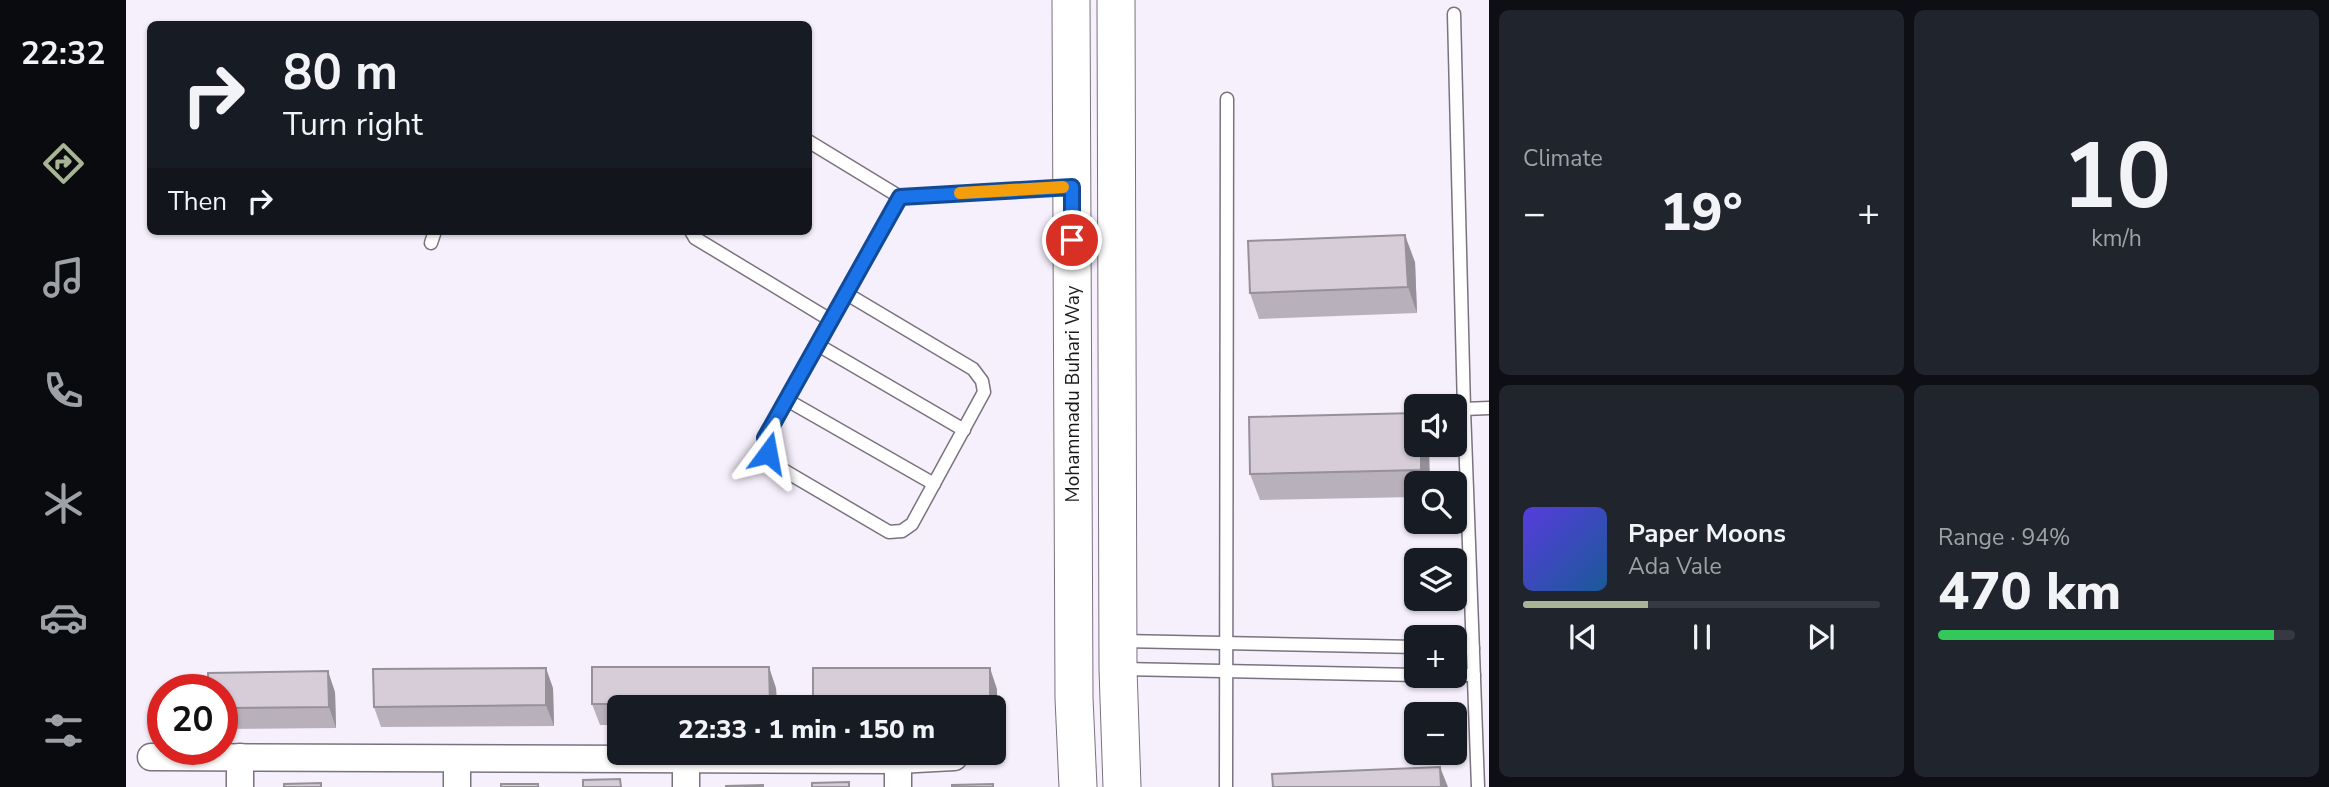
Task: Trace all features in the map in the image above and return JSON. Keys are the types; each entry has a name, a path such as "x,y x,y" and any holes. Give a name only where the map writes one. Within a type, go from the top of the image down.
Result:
{"main road":[{"name":"Mohammadu Buhari Way","path":"1071,0 1074,684 1078,787"},
{"path":"1116,0 1118,655 1122,787"}],"street":[{"path":"240,787 240,757 607,759"},
{"path":"457,759 457,787"},
{"path":"685,765 686,787"},
{"path":"898,765 898,787"}],"lane":[{"path":"1454,14 1464,394"},
{"path":"1226,787 1227,99"},
{"path":"812,143 900,197 1072,187"},
{"path":"847,294 973,369 982,381 984,392 964,430 912,524 902,531 889,532 773,464 765,438 900,197"},
{"path":"693,235 695,239 832,321"},
{"path":"818,345 964,430"},
{"path":"788,400 934,484"},
{"path":"1467,409 1489,408"},
{"path":"1466,457 1478,787"},
{"path":"1118,655 1226,645 1404,647"},
{"path":"1467,648 1473,648"},
{"path":"1118,655 1227,672 1404,675"},
{"path":"1467,676 1474,676"}],"building":[{"path":"1405,235 1408,287 1250,293 1248,241"},
{"path":"1404,413 1404,457 1421,457 1421,470 1250,474 1249,417"},
{"path":"592,667 769,667 770,695 607,695 607,704 592,704"},
{"path":"546,668 546,705 374,707 373,669"},
{"path":"813,668 990,668 990,695 813,695"},
{"path":"328,671 329,707 238,708 238,674 208,673"},
{"path":"1440,767 1441,787 1273,787 1272,774"},
{"path":"620,779 621,787 583,787 583,780"},
{"path":"849,782 849,787 812,787 812,783"},
{"path":"321,783 321,787 284,787 284,784"},
{"path":"501,784 538,784 538,787 501,787"},
{"path":"993,784 993,787 952,787 952,785"},
{"path":"726,786 763,787 726,787"}],"slow traffic":[{"path":"960,193 1063,187"}],"route":[{"path":"768,453 765,438 900,197 1072,187 1072,240"}]}
